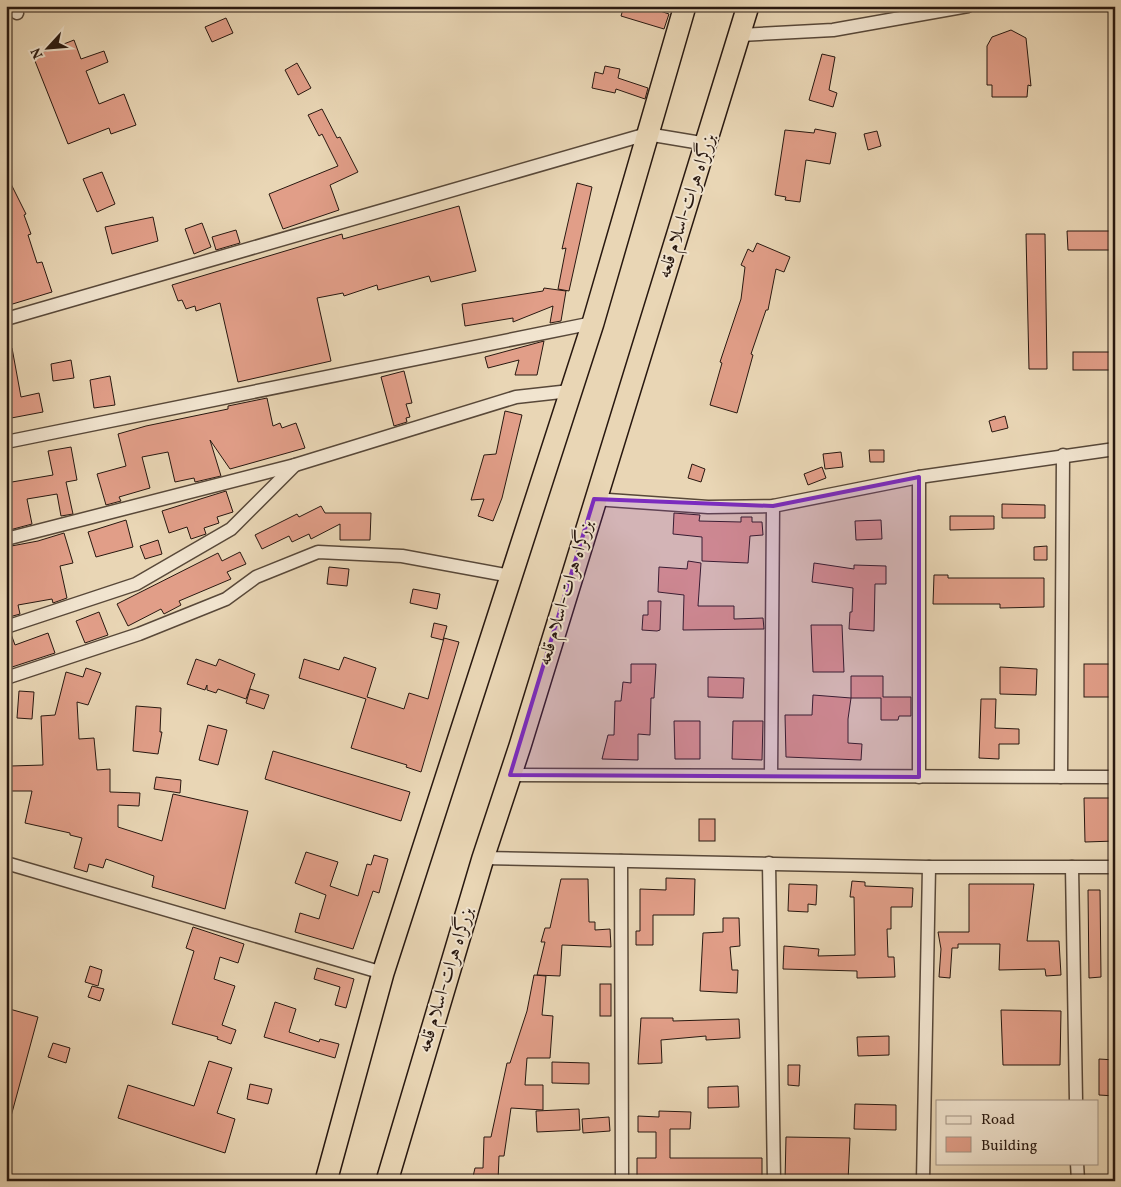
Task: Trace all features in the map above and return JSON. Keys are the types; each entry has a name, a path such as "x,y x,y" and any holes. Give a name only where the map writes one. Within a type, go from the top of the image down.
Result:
{"highway":[{"path":"326,1181 384,973 593,324 685,6"},
{"name":"بزرگراه هرات-اسلام قلعه","path":"387,1181 482,858 510,775 594,500 707,144 748,6"}],"street":[{"path":"740,35 833,30 968,6"},
{"path":"6,319 647,134 707,144"},
{"path":"6,442 593,324"},
{"path":"6,539 294,466 516,397 570,391"},
{"path":"594,500 708,507 773,506 919,477 1115,449"},
{"path":"1061,777 1063,455"},
{"path":"6,627 136,584 231,529 294,466"},
{"path":"919,477 919,777"},
{"path":"771,776 773,506"},
{"path":"6,678 139,634 226,599 256,578 318,552 402,556 511,576"},
{"path":"510,775 1115,777"},
{"path":"482,858 929,867 1115,867"},
{"path":"621,861 622,1181"},
{"path":"6,863 384,973"},
{"path":"769,863 774,1181"},
{"path":"923,1181 929,867"},
{"path":"1072,867 1076,1100"},
{"path":"1078,1164 1078,1181"}],"highlighted area":[{"path":"919,477 919,777 510,775 594,499 773,506"}],"building":[{"path":"624,6 645,6 669,14 664,29 621,16"},
{"path":"226,18 233,33 212,42 205,27"},
{"path":"1011,30 1026,38 1031,86 1028,85 1027,97 992,97 992,85 987,85 987,46 992,37"},
{"path":"74,40 81,59 104,51 108,62 86,71 99,104 124,94 136,125 111,134 109,128 68,144 33,56"},
{"path":"822,54 835,57 829,90 837,93 833,107 809,100"},
{"path":"297,63 311,88 298,95 285,70"},
{"path":"605,66 620,69 618,78 648,88 645,99 616,89 615,93 592,88 595,72 603,74"},
{"path":"322,109 337,138 340,137 358,172 330,185 339,210 283,229 269,194 338,166 322,134 319,136 308,115"},
{"path":"815,129 836,133 830,164 806,160 800,202 785,200 786,197 775,195 785,130 814,133"},
{"path":"877,131 881,146 868,150 864,134"},
{"path":"102,172 115,204 97,212 83,179"},
{"path":"6,174 26,214 24,215 31,234 28,235 37,263 42,262 52,292 6,306"},
{"path":"577,183 592,187 569,291 558,289 566,248 562,249"},
{"path":"459,206 476,271 431,282 429,276 378,290 377,285 344,296 343,293 317,298 331,361 238,382 220,303 196,311 195,306 186,309 182,300 178,301 172,285 342,234 343,239"},
{"path":"153,217 158,241 112,254 105,227"},
{"path":"202,223 211,247 194,254 185,229"},
{"path":"236,230 240,243 216,250 212,237"},
{"path":"1067,231 1115,231 1115,250 1068,250"},
{"path":"1026,234 1045,234 1047,369 1029,369"},
{"path":"757,243 790,257 784,272 776,269 768,310 766,310 751,354 753,355 737,413 710,405 722,363 720,362 741,299 745,267 741,265 748,249 753,252"},
{"path":"544,288 566,291 561,321 550,323 553,306 513,322 513,318 465,326 462,304 543,291"},
{"path":"544,341 537,375 515,375 519,360 488,368 485,357"},
{"path":"6,348 12,348 21,397 39,393 43,412 6,419"},
{"path":"1073,352 1115,352 1115,370 1073,370"},
{"path":"71,360 74,378 53,381 51,364"},
{"path":"404,371 412,403 406,404 410,417 406,418 407,422 394,426 381,377"},
{"path":"110,376 115,405 94,408 90,380"},
{"path":"267,398 273,426 280,423 282,428 296,423 305,448 230,469 210,440 221,476 195,482 194,478 175,482 168,452 142,457 150,488 119,497 121,501 106,505 97,474 126,466 118,434 146,426 228,409 228,406"},
{"path":"505,411 522,415 502,498 493,521 478,516 484,499 471,500 484,455 496,454"},
{"path":"1005,416 1008,428 992,432 989,421"},
{"path":"71,447 77,480 66,482 73,514 61,516 57,494 27,499 32,524 6,531 6,483 53,475 48,451"},
{"path":"869,450 884,450 884,462 870,462"},
{"path":"841,452 843,467 825,469 823,454"},
{"path":"692,464 705,469 701,482 688,478"},
{"path":"822,467 826,478 808,485 804,474"},
{"path":"226,491 233,512 217,517 219,523 204,528 206,534 191,539 187,527 169,533 162,511"},
{"path":"1002,504 1045,505 1045,518 1002,518"},
{"path":"321,506 325,513 371,513 370,540 340,540 340,524 311,539 309,534 292,542 289,536 262,549 255,535 297,514 299,517"},
{"path":"674,513 700,515 699,521 741,522 741,517 752,517 752,522 762,522 763,535 750,536 748,563 702,561 702,537 673,534"},
{"path":"950,516 994,516 994,529 950,530"},
{"path":"126,520 133,547 96,557 88,532"},
{"path":"881,520 882,539 856,540 855,521"},
{"path":"64,533 73,563 60,566 67,598 53,603 52,599 18,605 20,614 6,618 6,547 38,541"},
{"path":"158,540 162,554 145,559 140,546"},
{"path":"1047,546 1047,560 1034,560 1034,547"},
{"path":"240,552 246,564 227,572 231,579 179,601 181,605 164,614 161,609 128,626 117,604 218,553 222,561"},
{"path":"688,561 701,563 698,606 734,606 734,619 763,618 764,629 683,630 684,595 658,592 659,567 687,569"},
{"path":"814,563 854,569 854,565 886,566 886,584 875,584 874,631 849,629 853,588 812,582"},
{"path":"329,567 349,569 347,586 327,584"},
{"path":"934,575 948,575 948,578 1044,578 1044,607 1000,608 1000,604 933,604"},
{"path":"413,589 440,594 437,609 410,603"},
{"path":"648,601 661,601 660,630 642,630 643,615 648,615"},
{"path":"99,612 108,635 85,643 76,621"},
{"path":"434,623 447,626 443,640 431,637"},
{"path":"811,625 842,625 844,672 813,672"},
{"path":"48,633 55,653 6,669 6,635 11,634 15,645"},
{"path":"444,638 459,642 421,772 406,767 407,765 351,748 366,699 299,678 304,659 339,670 344,657 376,668 367,697 404,709 409,693 428,699"},
{"path":"196,659 216,666 219,659 255,674 246,699 218,689 216,693 207,690 207,685 205,690 187,684"},
{"path":"631,664 656,664 654,698 651,698 650,735 638,734 638,760 602,759 608,735 614,735 615,701 621,701 623,682 631,683"},
{"path":"1084,664 1115,664 1115,697 1084,697"},
{"path":"1000,667 1037,669 1036,695 1000,694"},
{"path":"86,668 101,673 88,705 77,702 79,739 94,738 97,770 110,769 110,792 140,793 139,806 118,805 118,827 162,841 173,794 248,811 225,909 152,887 154,876 106,859 103,868 89,864 87,872 74,868 82,838 70,835 70,833 25,823 32,791 6,791 6,775 11,775 11,766 43,765 41,716 55,715 66,672 83,677"},
{"path":"851,676 883,676 883,697 911,697 911,716 899,716 898,720 881,720 881,698 851,698"},
{"path":"708,677 744,678 743,698 708,697"},
{"path":"250,689 269,695 264,709 246,703"},
{"path":"19,691 34,692 32,719 17,718"},
{"path":"813,695 851,698 848,719 848,743 862,744 861,760 786,757 785,715 812,715"},
{"path":"981,699 996,699 995,728 1019,729 1019,744 999,744 999,759 979,758"},
{"path":"136,706 161,708 160,732 162,732 158,754 133,751"},
{"path":"674,721 700,721 700,759 675,759"},
{"path":"733,721 763,721 762,760 732,759"},
{"path":"208,725 227,730 218,765 199,760"},
{"path":"273,751 410,792 401,821 265,779"},
{"path":"156,777 181,780 180,793 154,789"},
{"path":"1084,798 1115,798 1115,841 1085,842"},
{"path":"699,819 715,819 715,841 699,841"},
{"path":"306,852 338,862 330,886 358,896 367,864 371,865 374,855 388,859 379,893 373,891 353,949 295,932 300,913 319,919 326,895 295,883"},
{"path":"666,878 695,879 694,915 653,915 653,945 636,945 636,931 640,931 640,889 666,890"},
{"path":"561,879 588,879 589,922 595,922 595,930 610,929 611,947 562,945 560,976 537,975 545,942 541,942 545,928 550,928"},
{"path":"852,881 865,882 865,886 913,888 912,907 891,907 891,929 887,929 888,957 894,957 895,977 857,978 857,971 783,969 784,946 819,949 818,956 855,955 854,897 850,897"},
{"path":"789,884 817,885 816,905 808,904 808,912 788,911"},
{"path":"969,884 1034,884 1027,941 1059,941 1061,975 1046,976 1045,969 999,970 1000,944 958,944 958,948 952,948 950,978 939,977 941,949 938,932 969,932"},
{"path":"1088,890 1100,890 1101,977 1089,978"},
{"path":"723,918 739,918 740,946 730,947 732,970 738,970 737,993 700,991 703,933 723,932"},
{"path":"193,927 244,944 238,963 220,957 214,979 235,986 222,1025 236,1030 231,1044 217,1039 218,1037 172,1024 194,951 186,948"},
{"path":"90,966 102,970 98,986 85,982"},
{"path":"317,968 354,979 346,1008 335,1005 340,987 314,979"},
{"path":"534,975 546,976 542,1015 553,1016 550,1058 527,1058 525,1085 543,1085 543,1110 511,1108 504,1156 499,1156 498,1181 472,1181 475,1168 483,1168 484,1137 491,1137 507,1063 510,1063 527,1011"},
{"path":"600,984 611,984 611,1016 600,1016"},
{"path":"92,986 104,989 100,1001 88,997"},
{"path":"275,1002 296,1009 289,1032 319,1042 320,1039 339,1044 335,1058 264,1037"},
{"path":"6,1008 38,1017 10,1120 6,1120"},
{"path":"1001,1010 1061,1011 1060,1065 1003,1065"},
{"path":"641,1018 673,1018 673,1021 739,1019 740,1038 706,1040 706,1036 661,1040 662,1063 638,1064"},
{"path":"889,1036 889,1055 858,1056 857,1037"},
{"path":"53,1043 70,1048 66,1063 48,1057"},
{"path":"1099,1059 1115,1060 1115,1096 1099,1095"},
{"path":"209,1061 232,1068 217,1113 235,1119 225,1153 118,1118 128,1085 194,1106"},
{"path":"552,1062 589,1063 589,1084 552,1083"},
{"path":"788,1065 800,1065 799,1086 788,1085"},
{"path":"250,1084 272,1089 268,1104 247,1099"},
{"path":"738,1086 739,1107 708,1108 708,1087"},
{"path":"855,1104 896,1105 896,1130 854,1129"},
{"path":"579,1109 580,1130 537,1132 536,1111"},
{"path":"659,1111 691,1112 690,1129 670,1129 670,1158 762,1158 762,1181 637,1181 637,1158 656,1158 656,1132 638,1132 638,1116 659,1117"},
{"path":"609,1117 610,1131 583,1133 582,1119"},
{"path":"786,1137 850,1138 848,1181 785,1181"}]}
